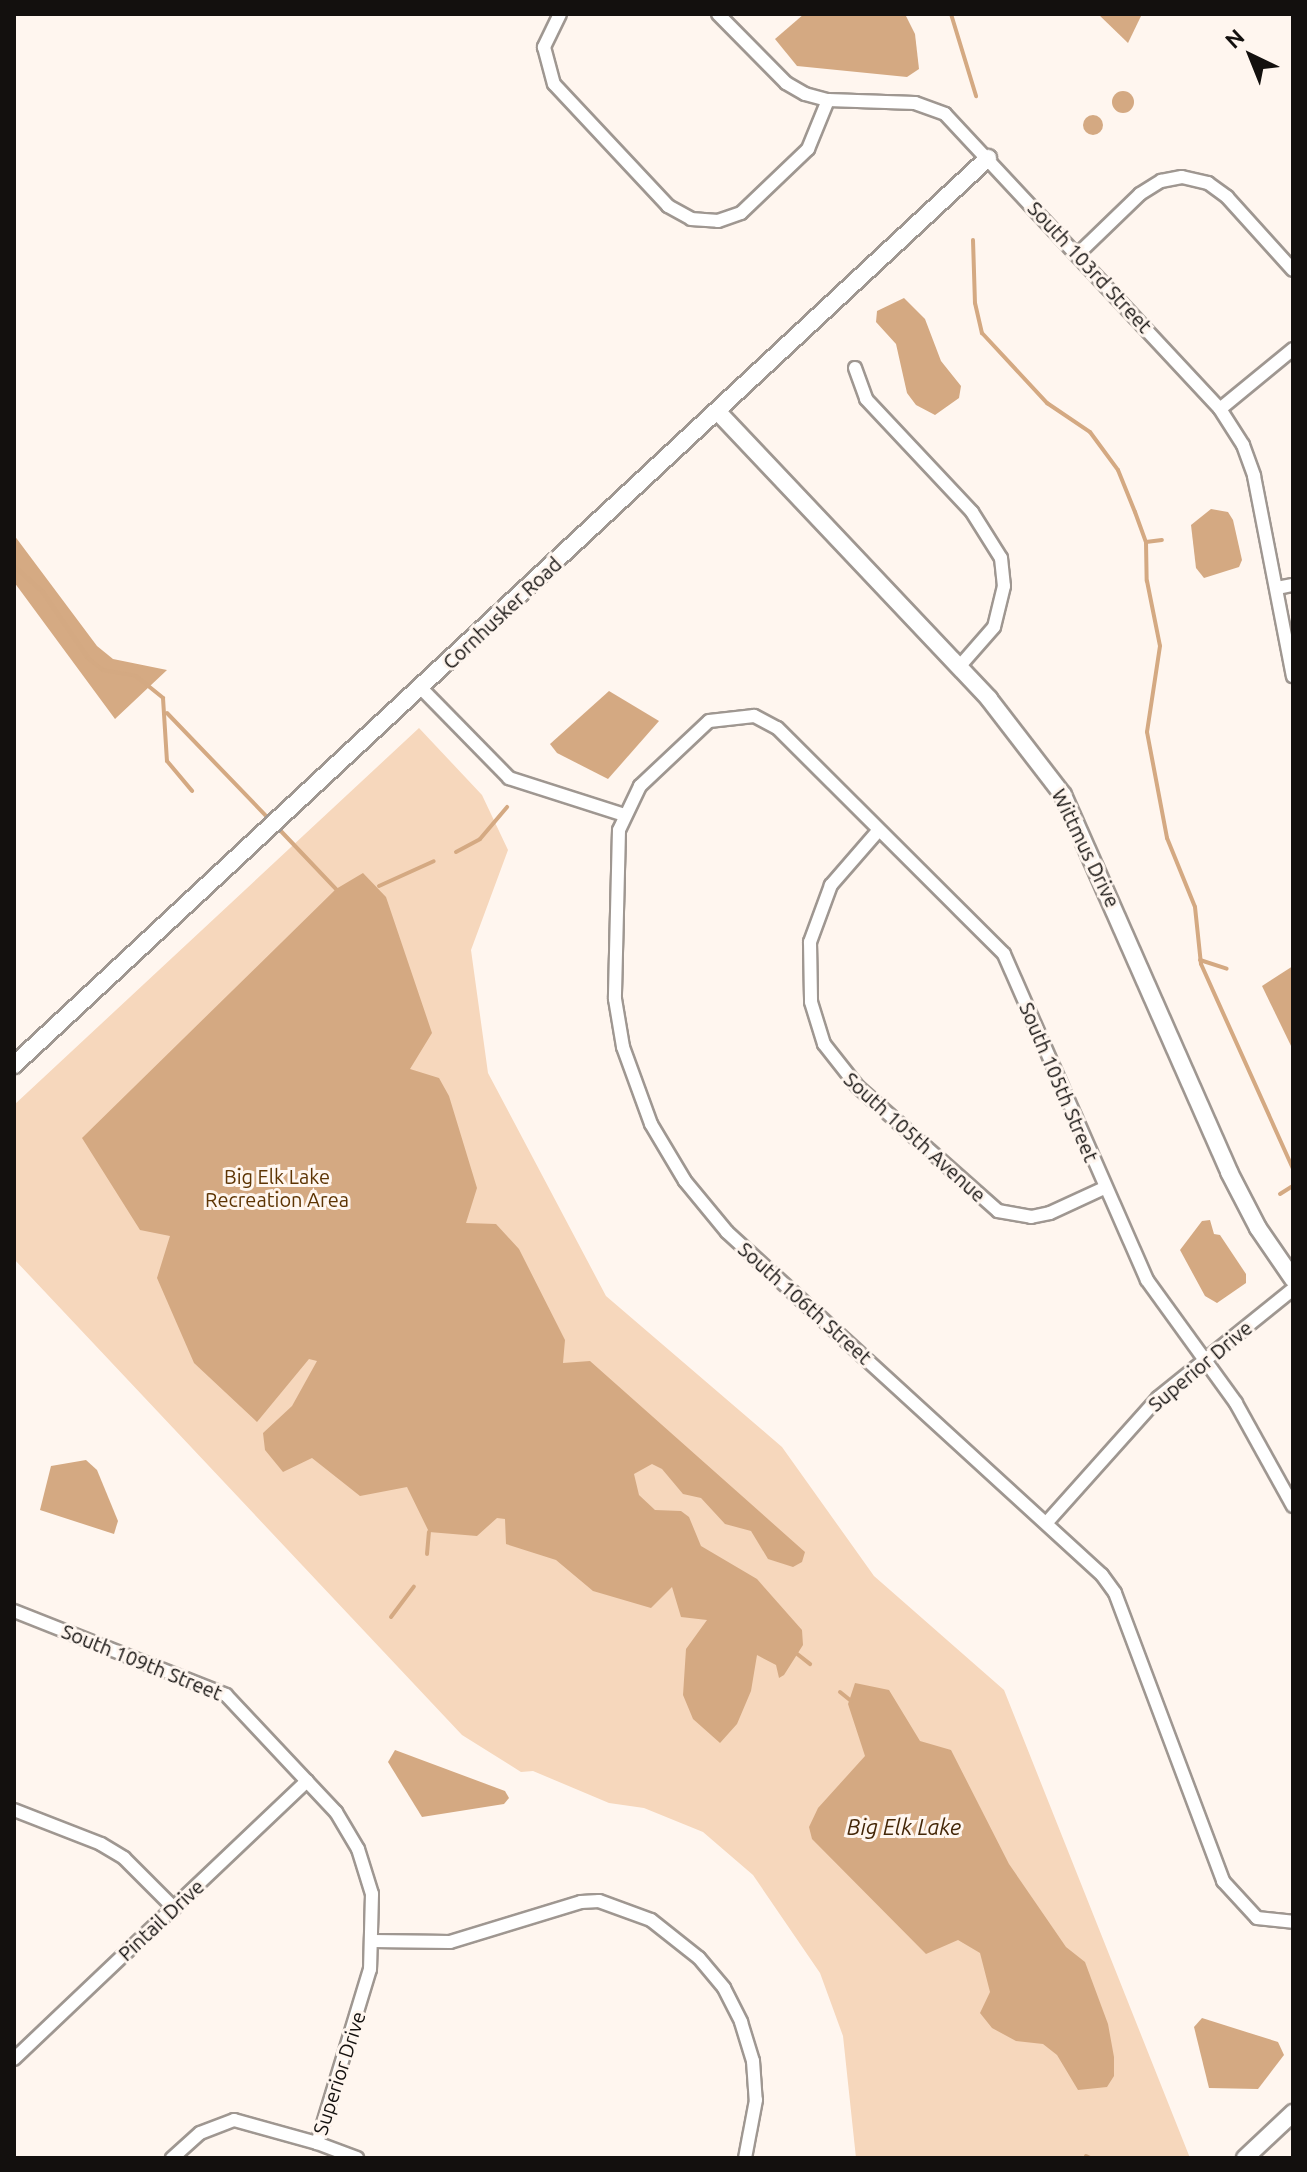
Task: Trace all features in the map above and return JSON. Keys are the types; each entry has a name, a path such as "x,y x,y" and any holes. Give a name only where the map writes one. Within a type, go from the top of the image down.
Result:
{"street":[{"path":"560,14 544,47 546,63 560,92 668,206 702,221 741,213 792,165 808,149 828,100"},
{"name":"South 103rd Street","path":"718,14 786,83 828,100 915,103 945,114 1079,253 1220,409 1243,445 1254,476 1293,676"},
{"name":"Cornhusker Road","path":"14,1065 988,158"},
{"path":"1079,253 1140,194 1161,181 1182,177 1208,183 1293,270"},
{"path":"1220,409 1293,349"},
{"path":"855,368 866,399 972,512 1001,558 1004,586 994,627 959,667"},
{"name":"Wittmus Drive","path":"718,412 959,667 1036,756 1063,795 1229,1172 1258,1228 1293,1279"},
{"path":"1277,588 1293,585"},
{"path":"421,688 509,778 624,815"},
{"name":"South 105th Street","path":"624,815 640,786 709,721 754,716 777,728 1004,954 1104,1188 1147,1280 1203,1362 1236,1403 1293,1506"},
{"name":"South 106th Street","path":"624,815 616,883 615,999 635,1087 666,1153 727,1232 1088,1558 1115,1593 1223,1881 1243,1908 1274,1923 1293,1922"},
{"name":"South 105th Avenue","path":"878,831 831,885 810,942 811,1002 824,1044 858,1087 998,1211 1040,1215 1104,1188"},
{"name":"Superior Drive","path":"1049,1520 1158,1398 1293,1289"},
{"name":"South 109th Street","path":"14,1611 226,1695 336,1812 358,1849 372,1894 373,1941"},
{"name":"Pintail Drive","path":"14,2059 307,1781"},
{"path":"14,1810 101,1844 124,1858 174,1908"},
{"path":"373,1941 450,1942 581,1902 599,1901 651,1920 699,1958 724,1988 741,2022 753,2061 756,2100 745,2158"},
{"name":"Superior Drive","path":"172,2158 200,2133 234,2120 317,2143 346,2060 373,1941"},
{"path":"1245,2158 1293,2113"},
{"path":"317,2143 357,2158"}],"green space":[{"name":"Big Elk Lake Recreation Area","path":"419,728 482,795 508,850 471,950 488,1073 606,1296 782,1447 874,1576 1004,1690 1190,2158 856,2158 843,2036 820,1973 753,1875 703,1832 644,1808 609,1803 533,1771 521,1772 462,1735 14,1259 14,1105"}],"shaded area":[{"path":"1098,14 1142,14 1128,43"},
{"path":"14,535 97,646 113,659 167,670 115,719 14,582"}],"water":[{"path":"804,14 905,14 915,34 919,69 907,77 797,66 775,39"},
{"path":"1123,91 1134,102 1123,113 1112,102"},
{"path":"1093,115 1100,118 1103,125 1100,132 1093,135 1086,132 1083,125 1086,118"},
{"path":"904,298 925,319 941,361 961,386 959,398 935,415 916,405 907,393 896,344 876,322 877,311"},
{"path":"1211,509 1228,512 1233,520 1242,560 1239,567 1204,578 1196,568 1191,525"},
{"path":"609,691 659,721 608,779 557,753 550,744"},
{"path":"363,873 386,897 432,1033 410,1069 439,1078 449,1096 477,1188 466,1223 496,1224 519,1249 565,1340 563,1363 590,1361 805,1552 802,1562 793,1567 768,1559 751,1531 725,1524 701,1498 683,1494 662,1469 652,1464 634,1474 639,1495 655,1510 681,1511 689,1517 701,1546 757,1579 802,1630 803,1645 779,1678 776,1665 757,1655 751,1691 737,1724 720,1743 693,1719 683,1695 686,1649 707,1620 681,1617 672,1587 651,1608 593,1591 556,1560 506,1544 505,1519 497,1518 477,1536 429,1532 407,1487 360,1496 312,1458 283,1472 265,1450 263,1433 292,1406 317,1361 309,1359 257,1422 194,1363 157,1278 170,1236 140,1230 82,1138 336,889"},
{"path":"1293,966 1293,1050 1262,986"},
{"path":"1210,1220 1214,1234 1220,1235 1246,1274 1246,1283 1217,1303 1205,1296 1180,1250 1202,1221"},
{"path":"86,1460 97,1470 118,1521 114,1534 40,1510 51,1466"},
{"name":"Big Elk Lake","path":"855,1683 889,1690 920,1741 951,1750 1009,1864 1066,1947 1085,1962 1108,2024 1114,2057 1114,2076 1107,2087 1078,2090 1057,2055 1043,2044 1016,2041 992,2028 980,2013 990,1992 980,1953 958,1940 926,1954 812,1839 809,1827 818,1808 865,1756 848,1704"},
{"path":"395,1750 505,1791 509,1798 504,1804 422,1817 388,1762"},
{"path":"1202,2018 1278,2042 1284,2055 1258,2089 1209,2088 1194,2027"}],"waterway":[{"path":"951,14 976,96"},
{"path":"973,240 975,303 982,333 1047,403 1090,432 1118,470 1146,542 1147,581 1160,646 1147,732 1167,838 1195,907 1201,964 1293,1169"},
{"path":"1146,542 1162,540"},
{"path":"14,566 42,591 88,658 103,670 136,676 163,698 167,761 192,791"},
{"path":"167,713 271,821"},
{"path":"456,852 480,839 507,807"},
{"path":"277,827 336,889"},
{"path":"379,886 434,861"},
{"path":"1200,960 1227,969"},
{"path":"1280,1194 1293,1186"},
{"path":"427,1554 429,1532"},
{"path":"391,1617 414,1587"},
{"path":"796,1653 810,1664"},
{"path":"840,1692 851,1701"},
{"path":"1086,2156 1090,2158"}]}
